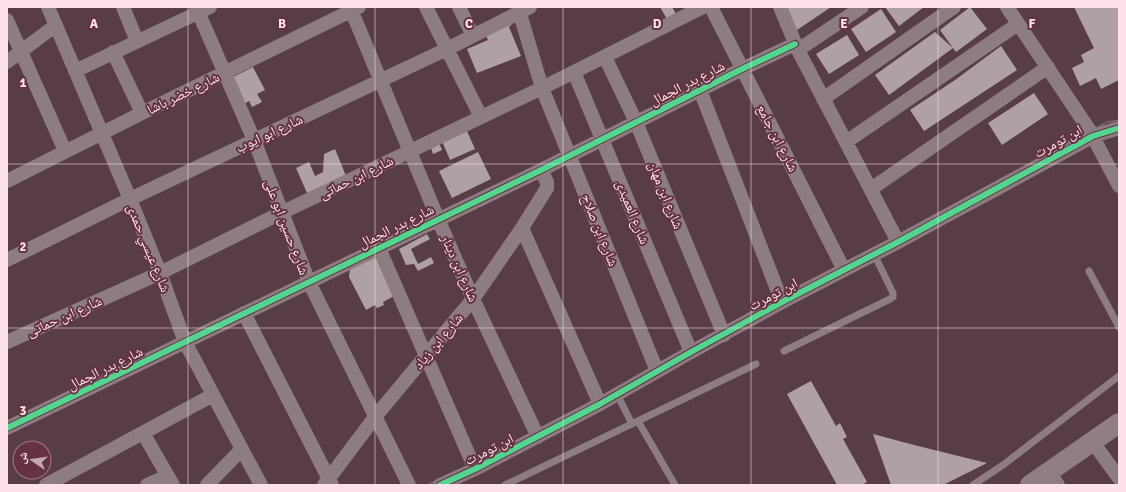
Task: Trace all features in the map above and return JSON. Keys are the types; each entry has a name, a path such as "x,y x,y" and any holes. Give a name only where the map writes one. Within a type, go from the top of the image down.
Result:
{"street":[{"name":"شارع عيسي حمدى","path":"48,7 130,199 160,273 185,342 261,485"},
{"path":"123,7 137,40"},
{"path":"426,7 481,117"},
{"path":"459,7 473,36"},
{"name":"شارع ابن حماتى","path":"7,342 160,273 281,213 542,88 703,7"},
{"name":"شارع ابن جامع","path":"711,7 844,270"},
{"path":"780,7 796,47 898,242"},
{"name":"شارع بدر الجمال","path":"7,428 570,156 742,69 796,47 862,7"},
{"path":"823,99 954,7"},
{"path":"1007,7 1093,136 1119,186"},
{"name":"شارع خضر باشا","path":"7,181 354,8"},
{"name":"شارع ابن دينار","path":"354,8 380,80 438,219 473,299 538,437"},
{"path":"75,71 202,9"},
{"name":"شارع حسين ابو على","path":"202,9 224,73 254,140 309,282 409,485"},
{"name":"شارع ابو ايوب","path":"7,260 130,199 447,49 523,9"},
{"name":"شارع ابن صلاح","path":"523,9 542,88 657,371"},
{"path":"7,20 65,151"},
{"path":"846,142 1018,24"},
{"path":"7,62 56,25"},
{"path":"113,52 142,113"},
{"name":"شارع ابن مهان","path":"605,57 636,122 724,335"},
{"path":"871,189 1048,67"},
{"name":"شارع العميدى","path":"574,72 691,352"},
{"path":"700,90 782,302"},
{"name":"ابن تومرت","path":"440,485 475,469 600,404 782,302 898,242 1093,136 1119,128"},
{"name":"شارع ابن زياد","path":"328,483 375,416 473,299 522,228 547,188 547,182 541,170"},
{"path":"522,228 600,404"},
{"path":"379,248 475,469"},
{"path":"244,313 328,483"},
{"path":"46,485 213,395"},
{"path":"1030,485 1053,479 1092,441 1119,423"},
{"path":"143,433 170,481 147,485"},
{"path":"1092,441 1119,478"},
{"path":"207,485 242,449"}],"lane":[{"path":"784,351 893,297 893,293 874,254"},
{"path":"1089,272 1119,326"},
{"path":"505,485 756,364"},
{"path":"973,485 1003,465 1119,376"},
{"path":"617,394 676,485"}],"building":[{"path":"660,7 672,7 676,14 667,19"},
{"path":"785,7 831,7 797,30"},
{"path":"885,7 924,7 899,26"},
{"path":"970,7 987,29 956,52 940,30"},
{"path":"1074,7 1119,7 1119,80 1101,89 1096,78 1080,86 1072,68 1084,62 1081,55 1094,48"},
{"path":"881,9 896,32 866,52 851,29"},
{"path":"513,23 509,27 521,56 477,73 467,49 488,40 485,34"},
{"path":"935,32 953,48 889,95 875,75"},
{"path":"847,35 859,55 829,74 816,54"},
{"path":"1001,46 1017,70 924,131 910,110 955,80"},
{"path":"253,67 265,90 257,94 262,102 252,107 249,101 244,104 231,78"},
{"path":"1034,93 1048,114 1002,145 988,123"},
{"path":"466,129 475,149 450,160 442,141 439,143 442,150 433,154 430,145"},
{"path":"335,149 346,176 307,193 296,168 309,162 315,176 323,172 324,154"},
{"path":"478,152 491,179 452,198 439,171"},
{"path":"427,234 430,239 411,249 418,264 431,257 434,263 418,271 414,264 406,265 399,249"},
{"path":"376,256 396,295 383,302 384,305 377,308 375,305 366,310 349,277 350,269"},
{"path":"811,381 836,426 840,423 847,437 843,439 867,482 862,485 837,485 787,394"},
{"path":"873,434 987,463 943,485 891,485"}],"tram line":[{"path":"427,485 561,419 793,290 896,237 1107,122 1119,120"},
{"path":"451,485 542,441 620,399 726,338 876,258 990,200 1096,142 1119,135"}],"cycle path":[{"path":"7,428 541,170 795,44"},
{"path":"440,485 475,469 600,404 782,302 898,242 1093,136 1119,128"}]}
